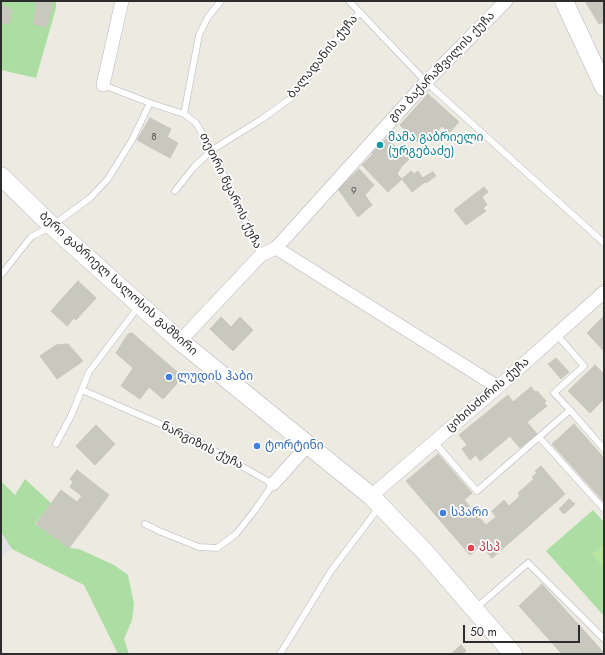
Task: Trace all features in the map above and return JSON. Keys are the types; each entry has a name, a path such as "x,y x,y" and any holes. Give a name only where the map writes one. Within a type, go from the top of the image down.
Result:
{"main road":[{"path":"564,1 604,87"},
{"name":"ბერი გაბრიელ სალოსის გამზირი","path":"1,176 52,226 180,341 376,500 425,552 475,609 510,653"}],"street":[{"path":"103,85 122,1"},
{"name":"გია ბაქარაშვილის ქუჩა","path":"180,341 261,255 276,248 426,82 506,1"},
{"name":"თეთრი წყაროს ქუჩა","path":"276,248 498,387"},
{"name":"ციხისძირის ქუჩა","path":"376,500 434,442 604,292"},
{"path":"273,484 308,445"}],"lane":[{"path":"184,114 199,35 208,17 221,1"},
{"path":"349,1 426,82 604,243"},
{"name":"ბალადანის ქუჩა","path":"176,191 194,167 212,150 262,119 291,98 310,75 323,54 360,12"},
{"name":"თეთრი წყაროს ქუჩა","path":"103,85 184,114 196,123 212,150 261,255"},
{"path":"1,275 31,237 52,226 90,198 108,179 132,140 150,103"},
{"path":"56,444 71,416 89,372 140,305"},
{"path":"557,335 584,366 554,393 604,449"},
{"name":"ნარგიზის ქუჩა","path":"82,390 188,436 273,484"},
{"path":"434,442 477,491 570,410"},
{"path":"540,437 604,510"},
{"path":"146,524 159,531 199,547 217,548 236,534 273,484"},
{"path":"280,654 376,500"},
{"path":"475,609 528,563 604,639"}],"shaded area":[{"path":"1,532 12,549 1,557"}],"green space":[{"path":"1,1 56,1 56,8 36,78 1,70"},
{"path":"25,479 51,503 35,524 70,548 79,549 114,565 128,575 134,604 132,620 124,639 129,654 118,654 84,585 12,549 1,532 1,481 15,495"},
{"path":"593,510 604,522 604,616 546,551"},
{"path":"604,544 604,568 592,554"}],"building":[{"path":"37,1 51,1 50,4 52,4 47,27 33,24"},
{"path":"585,1 604,1 604,22 599,24"},
{"path":"1,5 6,6 6,9 12,10 9,24 2,23 1,29"},
{"path":"428,94 459,122 449,133 442,126 433,136 410,114"},
{"path":"410,114 430,133 420,144 400,125"},
{"path":"150,118 171,129 167,137 178,143 170,158 137,140"},
{"path":"386,139 410,158 402,166 395,177 372,153"},
{"path":"373,154 395,177 397,174 402,179 388,192 362,165"},
{"path":"359,169 374,185 365,195 372,205 358,217 338,189"},
{"path":"411,171 414,174 418,171 425,182 412,192 402,179"},
{"path":"433,172 436,176 426,183 422,178"},
{"path":"484,187 488,192 482,197 487,205 483,208 486,211 466,225 454,210"},
{"path":"78,281 96,298 76,320 74,318 67,326 51,311"},
{"path":"604,316 604,351 587,333"},
{"path":"221,317 231,327 240,317 253,330 233,351 210,329"},
{"path":"132,333 183,377 163,399 149,387 140,399 121,386 133,368 116,353 128,334"},
{"path":"68,344 83,361 57,379 40,356 56,345"},
{"path":"556,358 569,372 561,379 548,364"},
{"path":"595,365 604,374 604,399 590,413 568,391"},
{"path":"531,387 546,401 544,403 547,406 527,422 537,434 520,448 510,436 480,461 476,455 470,460 462,449 467,445 459,435 508,395 513,402"},
{"path":"574,424 604,458 604,502 552,444"},
{"path":"96,425 115,444 95,465 76,446"},
{"path":"438,454 472,493 464,500 486,525 496,517 492,511 504,500 509,506 520,496 518,493 534,479 532,477 537,473 535,471 541,466 565,494 492,558 481,545 470,555 406,481"},
{"path":"77,470 109,495 69,548 36,524 61,490 77,502 82,496 70,487 73,482 70,479"},
{"path":"569,499 575,504 564,514 559,509"},
{"path":"542,584 604,654 562,654 519,606"},
{"path":"461,645 466,651 463,654 451,654"}],"place":[{"name":"მამა გაბრიელი (ურგებაძე)","path":"380,145"},
{"name":"ლუდის ჰაბი","path":"169,377"},
{"name":"ტორტინი","path":"257,446"},
{"name":"სპარი","path":"443,513"},
{"name":"პსპ","path":"471,548"}]}
